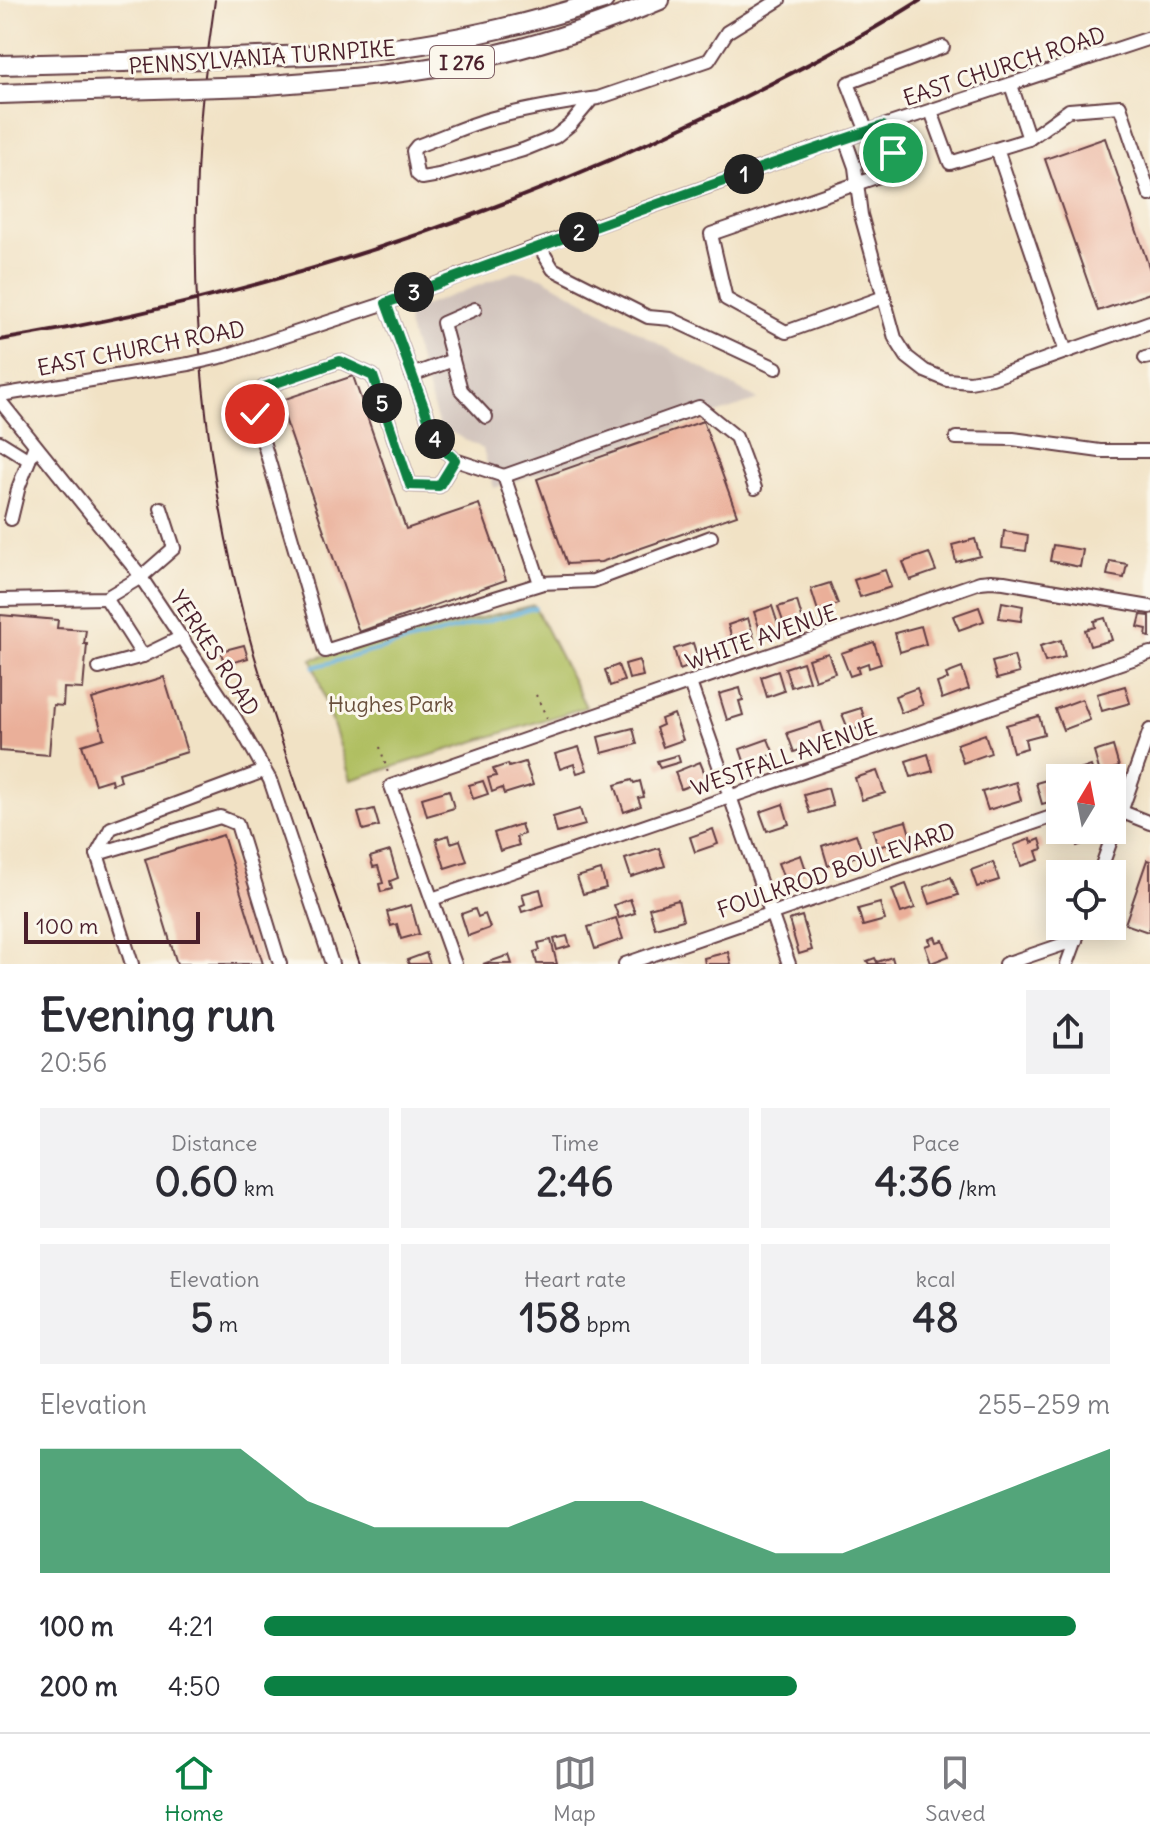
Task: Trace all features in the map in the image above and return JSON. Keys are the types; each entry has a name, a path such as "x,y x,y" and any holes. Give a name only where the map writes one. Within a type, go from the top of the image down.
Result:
{"highway":[{"name":"PENNSYLVANIA TURNPIKE","path":"0,65 369,51 475,35 604,0"},
{"name":"PENNSYLVANIA TURNPIKE","path":"0,94 255,86 385,74 496,55 561,37 660,0"}],"street":[{"path":"592,99 555,137 439,175 422,178 417,174 413,151 417,146 490,119 592,99 709,60 727,32 779,0"},
{"name":"EAST CHURCH ROAD","path":"0,398 225,356 386,303 845,139 1150,38"},
{"path":"867,132 848,83 943,47"},
{"path":"1011,85 1029,139"},
{"path":"931,111 950,163 1029,139 1069,110 1120,106 1150,195"},
{"path":"883,126 893,153 892,166 885,174 711,234 726,299 786,332 885,303"},
{"path":"845,139 855,167 861,215 895,338 907,357 925,371 947,380 970,382 992,378 1150,322"},
{"path":"997,149 1066,352"},
{"path":"539,246 553,269 648,317 671,319 776,368"},
{"path":"386,303 437,443 455,460 504,476 699,407 736,437 755,488"},
{"path":"475,309 443,323 461,390 486,417"},
{"path":"412,375 453,360"},
{"path":"455,460 439,486 410,485 373,376 340,361 264,387 255,414 325,651 543,583 593,581 711,537"},
{"name":"YERKES ROAD","path":"0,398 141,577 235,718 270,780 332,964"},
{"path":"956,438 1013,439 1100,451 1150,451"},
{"path":"0,442 29,460"},
{"path":"11,519 19,486 35,445"},
{"path":"504,476 540,583 543,583"},
{"path":"0,600 106,598 141,577 174,548 161,508"},
{"name":"WHITE AVENUE","path":"391,786 980,582 1004,582 1150,607"},
{"path":"106,598 143,656"},
{"path":"99,668 143,656 182,637"},
{"name":"WESTFALL AVENUE","path":"432,899 1150,653"},
{"path":"690,683 789,964"},
{"path":"1126,795 1150,730"},
{"path":"132,964 97,854 111,828 264,771"},
{"path":"391,786 455,964"},
{"path":"1126,813 1150,823"},
{"path":"97,854 220,817 237,824 280,964"},
{"name":"FOULKROD BOULEVARD","path":"625,964 1046,819"},
{"path":"1005,964 1076,940"},
{"path":"1067,964 1076,940"}],"path":[{"path":"536,695 553,730"},
{"path":"380,747 391,786"}],"shaded area":[{"path":"517,271 542,277 758,400 494,488 483,449 439,426 407,322 410,311"}],"green space":[{"name":"Hughes Park","path":"534,605 586,707 351,780 312,659"}],"building":[{"path":"1105,138 1150,270 1150,293 1098,311 1045,159"},
{"path":"353,376 406,529 479,504 506,580 359,632 279,401"},
{"path":"703,421 737,515 601,562 567,564 537,479"},
{"path":"1004,531 1028,535 1026,551 1002,548"},
{"path":"975,539 980,556 956,562 952,545"},
{"path":"1053,545 1083,550 1080,567 1050,561"},
{"path":"929,553 936,571 910,580 903,562"},
{"path":"1110,561 1127,564 1124,578 1107,575"},
{"path":"885,570 891,587 860,597 854,580"},
{"path":"830,583 838,604 818,611 811,589"},
{"path":"797,601 803,621 785,627 778,607"},
{"path":"1002,602 1023,606 1021,621 999,618"},
{"path":"772,606 780,630 762,636 754,612"},
{"path":"979,607 984,621 959,630 953,616"},
{"path":"0,615 58,620 57,628 86,630 83,689 64,688 63,706 53,705 49,755 0,751"},
{"path":"1141,615 1150,616 1150,637 1146,636 1147,629 1138,627"},
{"path":"748,618 754,638 734,645 728,625"},
{"path":"1105,618 1112,640 1090,646 1085,630 1095,627 1094,621"},
{"path":"921,626 926,644 900,652 895,633"},
{"path":"1061,640 1065,657 1045,662 1040,646"},
{"path":"874,642 881,664 869,668 868,663 857,667 859,673 850,676 841,653"},
{"path":"693,643 698,659 691,661 693,665 680,670 674,649"},
{"path":"244,645 248,658 224,665 221,651"},
{"path":"828,653 835,673 815,680 808,659"},
{"path":"1014,656 1019,673 997,679 992,662"},
{"path":"639,660 643,676 629,679 625,664"},
{"path":"803,662 809,681 791,687 785,668"},
{"path":"618,665 624,681 610,686 605,670"},
{"path":"962,668 969,689 942,699 937,683 948,679 946,674"},
{"path":"778,671 784,691 767,697 761,677"},
{"path":"164,677 187,752 119,773 121,781 112,784 111,779 95,784 82,745 104,738 92,699"},
{"path":"1125,686 1130,703 1102,711 1097,694"},
{"path":"740,688 743,700 739,701 743,715 727,720 719,694"},
{"path":"917,688 923,705 901,713 895,696"},
{"path":"1082,699 1090,720 1063,730 1055,709"},
{"path":"861,708 867,725 849,731 842,714"},
{"path":"674,714 683,740 663,747 656,728 663,725 661,719"},
{"path":"1039,716 1044,734 1025,739 1027,748 1013,752 1006,725"},
{"path":"821,722 827,741 794,752 787,733"},
{"path":"633,728 637,744 602,753 598,737"},
{"path":"985,734 991,753 963,763 957,744"},
{"path":"768,739 774,754 745,764 740,749"},
{"path":"1113,746 1118,764 1097,764 1094,752"},
{"path":"579,747 587,770 577,773 574,764 560,769 555,754"},
{"path":"928,754 933,771 911,777 906,761"},
{"path":"678,755 680,762 660,768 657,761"},
{"path":"525,762 533,785 504,794 502,788 492,792 488,778 496,776 493,769"},
{"path":"700,762 707,779 681,789 675,772"},
{"path":"877,771 885,793 862,800 855,778"},
{"path":"632,780 634,783 640,781 644,797 638,798 641,806 624,812 615,785"},
{"path":"1046,780 1046,803 1042,804 1036,783"},
{"path":"483,781 488,794 473,799 469,785"},
{"path":"1016,782 1021,800 988,810 982,792"},
{"path":"828,788 833,806 810,813 804,795"},
{"path":"449,790 454,808 427,816 422,798"},
{"path":"783,804 789,824 767,831 760,812"},
{"path":"374,809 379,826 363,830 358,813"},
{"path":"580,809 585,825 557,833 553,817"},
{"path":"906,821 911,838 878,847 873,830"},
{"path":"521,824 524,834 516,837 519,845 500,851 494,833"},
{"path":"713,829 718,844 695,852 690,837"},
{"path":"856,834 863,854 828,866 822,846"},
{"path":"223,835 263,964 177,964 145,859"},
{"path":"449,835 451,843 460,840 467,861 445,868 436,839"},
{"path":"1030,839 1031,843 1040,839 1043,849 1036,851 1039,860 1021,866 1014,845"},
{"path":"659,848 665,866 631,877 625,859"},
{"path":"390,851 398,878 390,881 392,889 381,892 379,884 383,883 378,866 373,867 370,857"},
{"path":"801,855 807,873 785,881 778,863"},
{"path":"1147,860 1150,861 1148,932 1126,924"},
{"path":"993,862 999,880 977,887 971,870"},
{"path":"601,870 606,888 583,894 577,877"},
{"path":"951,877 958,895 930,904 924,887"},
{"path":"906,884 915,908 901,913 892,889"},
{"path":"540,889 544,905 522,912 520,906 525,904 522,894"},
{"path":"630,899 635,913 619,918 614,905"},
{"path":"678,900 683,920 655,928 649,908"},
{"path":"880,903 885,920 863,926 858,909"},
{"path":"411,905 419,934 401,939 397,924 391,926 387,912"},
{"path":"475,909 478,917 485,914 490,928 468,936 461,914"},
{"path":"802,916 812,950 799,954 789,920"},
{"path":"616,918 623,939 595,949 588,927"},
{"path":"567,936 570,946 557,950 554,939"},
{"path":"935,937 937,942 943,940 949,956 931,963 925,946 931,944 929,939"},
{"path":"551,940 557,964 537,964 534,952 540,950 538,943"},
{"path":"728,952 731,964 705,964 704,958"},
{"path":"426,953 430,964 409,964 407,960"},
{"path":"509,955 512,964 483,964"},
{"path":"892,957 894,964 869,964 867,961 875,958 877,962"}],"waterway":[{"path":"314,667 535,608"}],"tram line":[{"path":"215,0 201,114 196,249 203,387 211,455 237,589 254,654 360,964"}],"railway":[{"path":"0,340 186,302 368,251 457,221 545,187 718,110 821,58 921,0"}],"route":[{"path":"255,414 264,387 340,361 373,376 410,485 439,486 455,460 437,443 386,303 883,126 893,153"}]}
